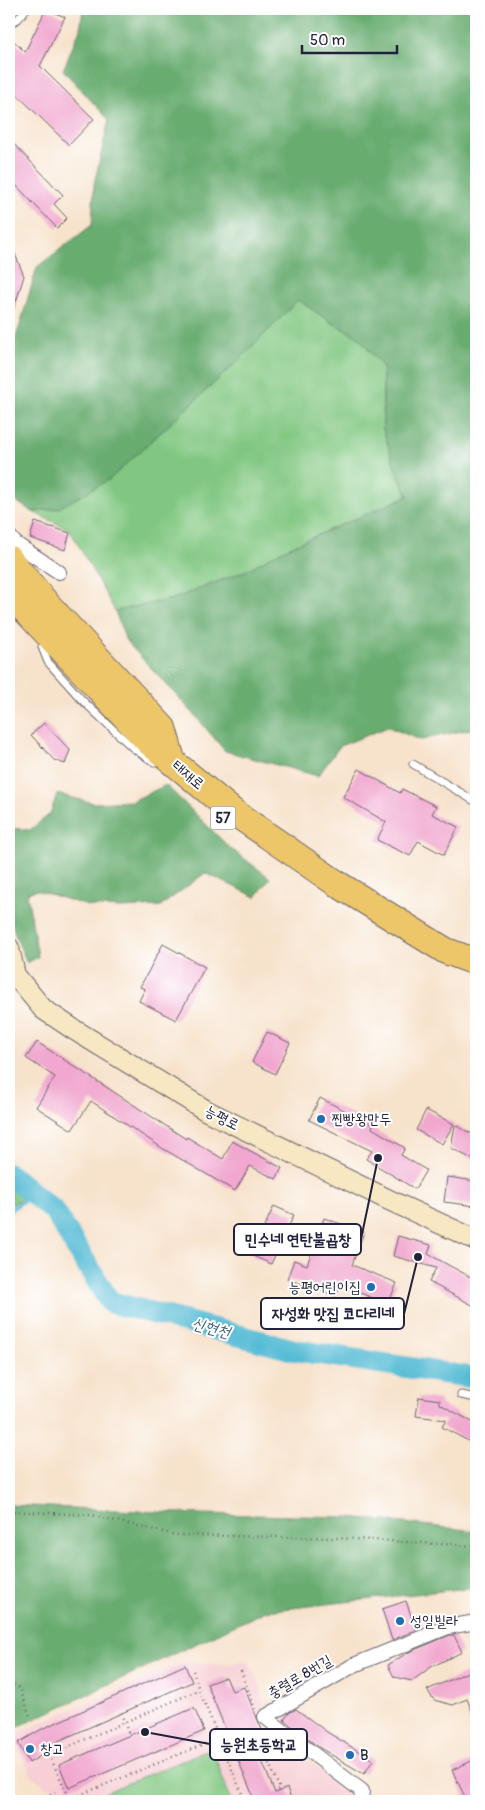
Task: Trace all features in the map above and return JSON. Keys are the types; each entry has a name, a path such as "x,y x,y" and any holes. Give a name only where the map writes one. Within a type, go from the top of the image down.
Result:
{"highway":[{"path":"9,559 48,605 163,728 167,765"},
{"name":"태재로","path":"9,593 149,742 167,765 336,882 446,952 476,962"},
{"name":"태재로","path":"9,612 150,755 223,818 443,962 476,973"}],"main road":[{"name":"능평로","path":"9,948 15,975 42,1009 73,1029 207,1111 391,1201 476,1240"}],"street":[{"path":"9,536 16,544 59,572"},
{"name":"충렬로 8번길","path":"361,1801 362,1791 265,1716 354,1665 448,1627 476,1622"}],"lane":[{"path":"9,24 18,19 26,9"},
{"path":"42,647 48,662 82,700 133,748 167,765"},
{"path":"412,764 476,802"},
{"path":"461,1395 476,1398"}],"path":[{"path":"9,1511 91,1515 176,1535 338,1538 476,1546"},
{"path":"193,1671 245,1801"},
{"path":"241,1671 256,1714"},
{"path":"9,1683 20,1688 31,1719"},
{"path":"199,1690 49,1754 70,1800 219,1738"},
{"path":"121,1713 129,1735"},
{"path":"263,1730 266,1737 259,1740 280,1789 275,1791"},
{"path":"42,1801 55,1792"}],"shaded area":[{"path":"185,1661 220,1665 248,1661 261,1687 264,1710 261,1712 263,1728 343,1786 353,1795 354,1801 61,1801 55,1792 32,1776 12,1735"}],"green space":[{"path":"83,9 476,9 475,728 421,740 388,727 340,746 318,776 225,751 193,713 126,641 115,611 173,599 245,571 283,550 408,496 397,473 383,429 383,367 358,337 298,300 239,360 110,479 59,508 33,512 9,497 9,358 37,267 92,225 94,184 109,120 63,70 80,29"},
{"path":"298,300 358,337 383,367 383,429 397,473 408,496 283,550 245,571 173,599 115,611 70,530 33,512 59,508 158,435 239,360"},
{"path":"166,785 230,848 270,878 256,897 205,873 161,906 120,908 88,906 36,890 27,893 38,957 27,963 15,934 10,908 8,868 12,828 30,830 50,814 57,794 94,803 132,801"},
{"path":"9,1177 29,1193 12,1205 9,1202"},
{"path":"9,1505 200,1514 350,1517 476,1531 476,1587 266,1611 9,1731"},
{"path":"212,1748 231,1801 85,1801"}],"building":[{"path":"46,9 65,17 40,66 94,119 69,145 9,87 9,36 25,52"},
{"path":"9,139 63,195 54,204 67,218 57,228 9,178"},
{"path":"9,239 24,276 11,318 9,317"},
{"path":"35,522 70,533 65,550 30,538"},
{"path":"44,723 70,750 65,764 54,760 31,735"},
{"path":"359,769 400,793 402,789 436,806 432,814 458,827 444,855 418,841 410,856 377,840 386,822 343,797"},
{"path":"163,944 205,967 176,1020 139,1001 145,989 140,987"},
{"path":"267,1032 290,1043 275,1074 252,1062"},
{"path":"37,1042 186,1139 187,1137 223,1159 232,1141 282,1168 276,1179 250,1166 235,1191 162,1148 91,1101 72,1130 36,1107 55,1077 26,1058"},
{"path":"320,1098 373,1125 372,1128 405,1148 401,1155 426,1170 415,1189 366,1159 372,1151 309,1120"},
{"path":"426,1110 454,1124 442,1144 416,1130"},
{"path":"455,1125 476,1136 476,1161 451,1148"},
{"path":"447,1177 476,1181 476,1206 444,1202"},
{"path":"274,1206 294,1215 271,1264 251,1255"},
{"path":"324,1218 364,1232 352,1265 397,1283 388,1304 340,1285 336,1296 287,1279 294,1260 307,1265"},
{"path":"398,1236 431,1245 428,1254 476,1280 476,1307 429,1282 436,1268 393,1256"},
{"path":"419,1397 440,1400 440,1404 476,1424 476,1445 442,1427 446,1420 416,1416"},
{"name":"성일빌라","path":"406,1601 416,1630 392,1640 382,1609"},
{"path":"454,1635 462,1652 431,1667 412,1681 394,1677 388,1665 407,1653"},
{"path":"185,1665 192,1682 38,1750 42,1755 29,1763 18,1743 42,1729"},
{"path":"468,1672 476,1685 476,1722 467,1699 453,1705 434,1700 427,1690"},
{"path":"226,1677 232,1691 244,1687 262,1730 251,1734 275,1793 287,1788 292,1801 255,1801 207,1684"},
{"path":"194,1708 204,1731 69,1788 59,1765"},
{"path":"296,1709 327,1732 373,1760 364,1774 320,1748 284,1720 289,1713"},
{"path":"476,1759 476,1801 467,1801 452,1770"}],"waterway":[{"name":"신현천","path":"9,1174 54,1211 110,1302 294,1350 476,1378"},
{"path":"9,1211 32,1194"}],"place":[{"name":"찐빵왕만두","path":"321,1119"},
{"name":"민수네 연탄불곱창","path":"378,1158"},
{"name":"자성화 맛집 코다리네","path":"418,1257"},
{"name":"능평어린이집","path":"371,1287"},
{"name":"성일빌라","path":"400,1621"},
{"name":"능원초등학교","path":"145,1732"},
{"name":"창고","path":"30,1749"},
{"name":"B","path":"350,1755"}]}
